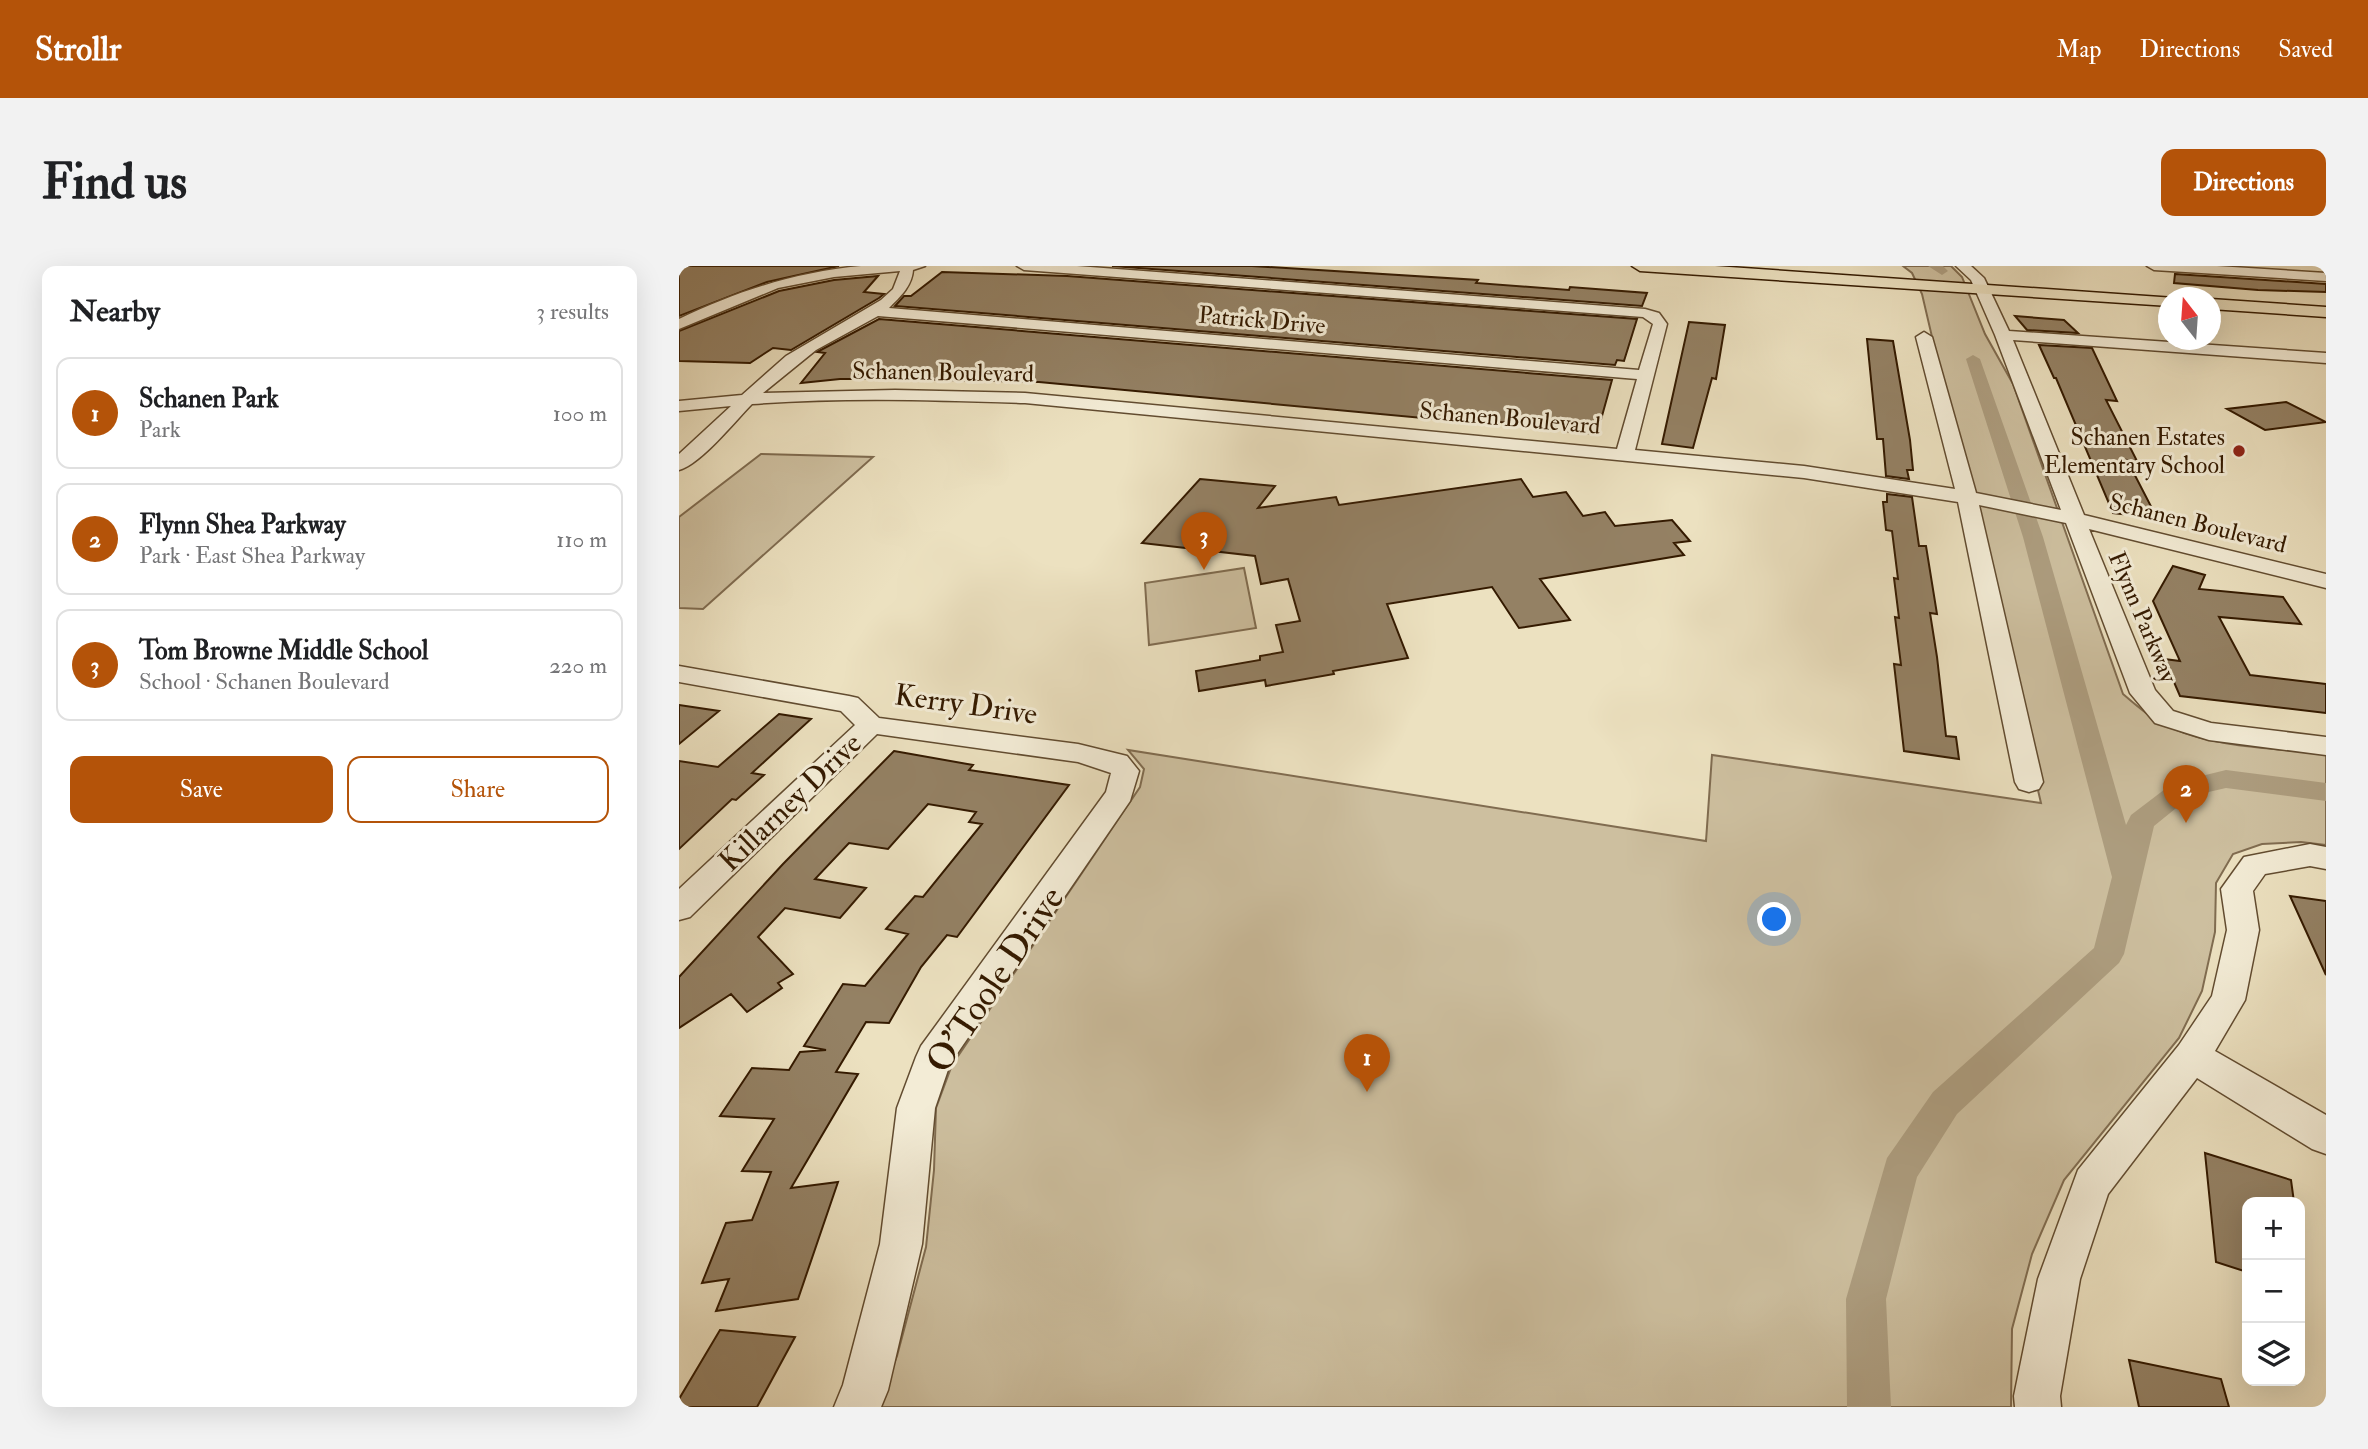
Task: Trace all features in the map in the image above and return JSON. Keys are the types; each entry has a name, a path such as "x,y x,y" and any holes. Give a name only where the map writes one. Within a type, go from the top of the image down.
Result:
{"main road":[{"path":"1640,266 1756,270 2158,300"},
{"path":"2221,305 2326,312"}],"street":[{"path":"679,464 707,442 745,400 791,360 875,311 898,293 909,275 908,266"},
{"path":"679,325 754,292 795,280 841,272 918,266"},
{"path":"1024,266 1635,311 1654,316 1660,324 1624,455"},
{"name":"Flynn Parkway","path":"1963,266 1977,278 2003,335 2143,693 2164,717 2209,731 2326,746"},
{"path":"2154,266 2326,277"},
{"name":"Patrick Drive","path":"875,311 1645,375"},
{"path":"2003,335 2326,358"},
{"path":"1924,337 1968,496 2029,782"},
{"name":"Schanen Boulevard","path":"679,406 745,400 915,394 1025,398 1804,472 1968,496 2037,510 2326,581"},
{"name":"Kerry Drive","path":"679,674 849,704 871,725 1078,753 1117,763 1125,771"},
{"name":"Killarney Drive","path":"679,908 871,725"},
{"name":"O'Toole Drive","path":"856,1407 865,1390 901,1244 916,1108 935,1057 1121,794 1125,771"},
{"path":"2038,1407 2037,1396 2059,1279 2092,1184 2192,1056 2228,1000 2243,930 2237,889 2255,865 2310,855 2326,858"},
{"path":"2192,1056 2326,1136"}],"shaded area":[{"path":"1903,266 1951,266 1962,277 1985,334 2013,384 2123,694 2158,721 2189,735 2247,746 2326,754 2326,845 2301,842 2262,844 2233,854 2216,883 2215,932 2202,991 2179,1038 2064,1180 2032,1254 2012,1329 2011,1407 877,1407 897,1356 926,1247 934,1170 936,1108 952,1065 1140,787 1144,769 1128,750 1706,841 1712,755 2041,803 1922,294 1912,273"},
{"path":"761,454 873,457 703,609 679,608 679,517"},
{"path":"1244,568 1256,628 1149,645 1145,583"}],"building":[{"path":"679,266 839,266 767,282 679,316"},
{"path":"1112,266 1252,266 1478,280 1476,283 1569,290 1570,287 1647,293 1642,306"},
{"path":"942,272 1067,276 1637,319 1624,361 1617,360 1615,365 895,306 904,296 911,296"},
{"path":"2175,274 2326,284 2326,292 2174,283"},
{"path":"878,276 864,292 884,294 791,350 773,348 750,363 679,361 679,331 779,291 834,280"},
{"path":"2015,316 2064,320 2078,333 2027,330"},
{"path":"879,319 1612,380 1597,434 1564,431 1565,428 1489,421 1487,424 1039,382 840,379 801,383 825,353 817,352"},
{"path":"1689,322 1725,325 1716,379 1712,378 1693,448 1662,444"},
{"path":"1867,339 1893,341 1910,440 1913,470 1907,470 1909,479 1886,476 1883,439 1877,439"},
{"path":"2039,345 2092,348 2117,401 2106,400 2137,461 2127,460 2157,518 2113,513 2056,378"},
{"path":"2286,402 2326,422 2265,430 2227,409"},
{"path":"1200,479 1275,486 1258,508 1336,497 1339,505 1521,479 1533,497 1566,492 1583,516 1605,512 1615,526 1672,520 1690,541 1674,543 1684,555 1540,579 1570,620 1519,628 1492,587 1387,604 1408,658 1266,686 1265,680 1199,691 1196,671 1260,660 1260,656 1283,652 1276,625 1300,621 1288,579 1261,584 1255,556 1142,543"},
{"path":"1887,494 1912,497 1919,546 1926,546 1937,614 1930,613 1946,736 1956,737 1959,759 1904,751 1894,664 1901,665 1895,617 1899,618 1894,578 1898,579 1892,531 1886,530 1883,502 1887,502"},
{"path":"2173,566 2205,575 2199,589 2283,597 2301,624 2219,617 2250,675 2326,684 2326,713 2180,696 2164,659 2180,661 2153,601"},
{"path":"679,705 719,711 679,744"},
{"path":"779,714 811,719 752,773 764,775 736,800 732,799 679,849 679,761 718,767"},
{"path":"894,751 973,765 969,770 1069,785 957,937 947,935 921,967 889,1023 866,1022 836,1072 858,1074 791,1188 838,1182 798,1299 716,1311 729,1279 702,1283 726,1223 752,1220 771,1172 742,1171 774,1119 720,1116 752,1068 789,1070 800,1052 826,1050 804,1046 843,984 865,986 908,934 886,929 915,896 923,897 982,824 969,822 976,812 928,804 888,849 849,843 815,879 866,888 840,918 785,908 758,937 793,974 778,983 782,988 747,1012 731,994 679,1028 679,977 783,864"},
{"path":"2290,896 2326,901 2326,975"},
{"path":"2205,1153 2291,1180 2293,1197 2242,1197 2242,1270 2216,1262"},
{"path":"720,1330 795,1337 757,1407 679,1407 679,1399"},
{"path":"2129,1360 2221,1379 2229,1407 2139,1407"}],"waterway":[{"path":"1934,266 1942,271"},
{"path":"1869,1407 1866,1299 1900,1170 1945,1103 2108,954 2127,877 2033,537 1973,359"},
{"path":"2128,875 2141,822 2182,789 2226,779 2326,792"}],"place":[{"name":"Schanen Estates Elementary School","path":"2239,451"},
{"name":"Tom Browne Middle School","path":"1204,570"},
{"name":"Flynn Shea Parkway","path":"2186,823"},
{"name":"Schanen Park","path":"1367,1092"}]}
